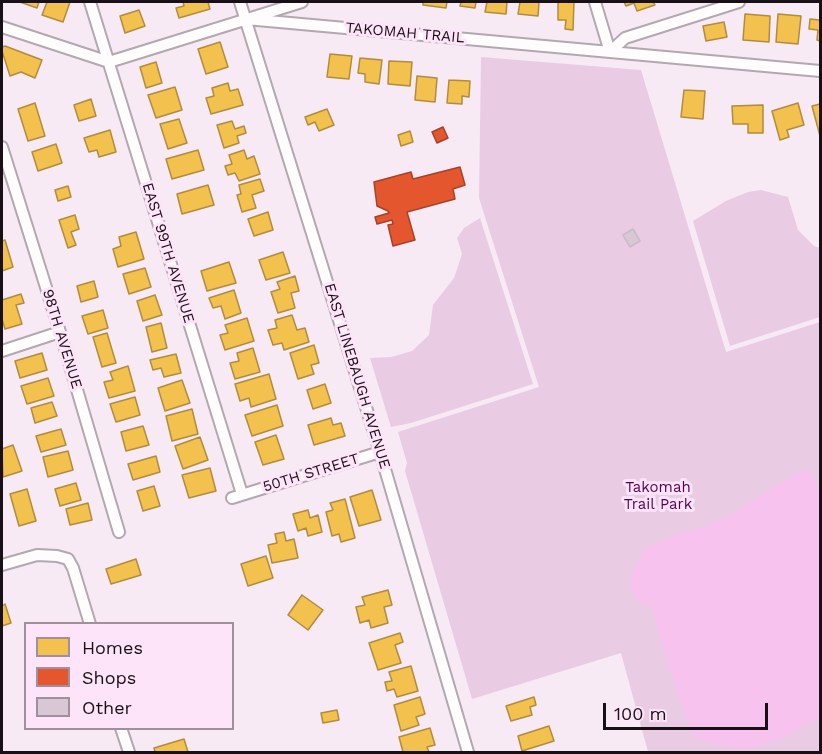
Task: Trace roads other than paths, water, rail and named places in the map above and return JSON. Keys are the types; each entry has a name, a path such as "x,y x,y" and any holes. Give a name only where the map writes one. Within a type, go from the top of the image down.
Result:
{"street":[{"name":"EAST 99TH AVENUE","path":"90,2 237,496"},
{"name":"EAST LINEBAUGH AVENUE","path":"240,2 380,452 468,753"},
{"path":"246,19 302,2"},
{"path":"595,2 610,52 625,38 739,2"},
{"name":"TAKOMAH TRAIL","path":"109,62 246,19 820,71"},
{"path":"2,27 109,62"},
{"name":"98TH AVENUE","path":"2,147 119,532"},
{"path":"2,351 60,332"},
{"name":"50TH STREET","path":"237,496 380,452"},
{"path":"2,565 37,555 68,559 73,568 89,622"},
{"path":"121,730 129,753"}],"park label":[{"name":"Takomah Trail Park","path":"658,496"}]}
